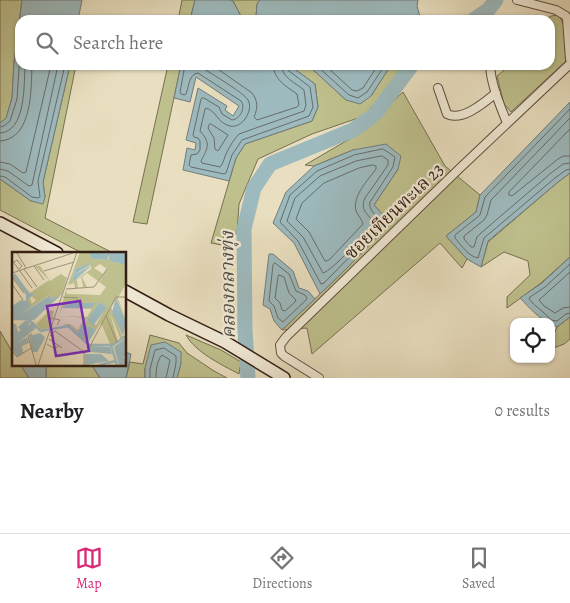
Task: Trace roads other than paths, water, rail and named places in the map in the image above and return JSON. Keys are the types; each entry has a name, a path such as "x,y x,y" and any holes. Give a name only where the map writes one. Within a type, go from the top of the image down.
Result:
{"main road":[{"path":"0,223 55,252"},
{"path":"126,292 169,315 226,342 284,378"}],"street":[{"path":"517,0 556,10 566,16 570,59"},
{"name":"ซอยเทียนทะเล 23","path":"319,378 281,353 280,345 286,336 570,64"},
{"path":"491,70 496,93 507,123"},
{"path":"438,88 447,114 453,116 470,111 496,93"}],"water":[{"path":"22,0 82,0 79,15 20,15"},
{"path":"195,0 230,0 233,1 240,15 191,15"},
{"path":"260,0 418,0 417,6 420,15 256,15 257,4"},
{"path":"15,55 15,70 69,70 43,182 45,197 43,204 31,201 0,179 0,123 6,118 12,98"},
{"path":"180,70 296,70 315,84 318,107 312,121 245,144 236,158 229,181 183,170 187,148 195,150 196,143 186,140 198,88 227,106 225,110 233,116 239,106 196,77 190,102 174,98"},
{"path":"313,70 388,70 371,96 360,104 346,100"},
{"path":"570,102 570,173 488,241 481,267 467,259 446,236 476,212 480,195"},
{"path":"386,144 401,156 398,169 374,205 391,223 320,294 294,243 273,223 286,192 314,166 353,150"},
{"path":"269,254 273,254 293,271 299,288 308,291 315,299 282,330 274,321 270,309 263,305"},
{"path":"570,257 570,317 557,327 555,326 555,318 542,318 538,316 520,298 542,283"},
{"path":"165,342 181,352 181,363 177,378 145,378 145,368 151,345"},
{"path":"126,352 131,354 126,378 100,378 92,366 126,366"},
{"path":"21,366 46,366 46,378 29,378"}],"waterway":[{"name":"คลองกลางทุ่ง","path":"480,15 488,10 496,0"},
{"name":"คลองกลางทุ่ง","path":"248,378 245,330 244,229 254,188 270,164 353,130 366,121 376,113 408,70"}]}
